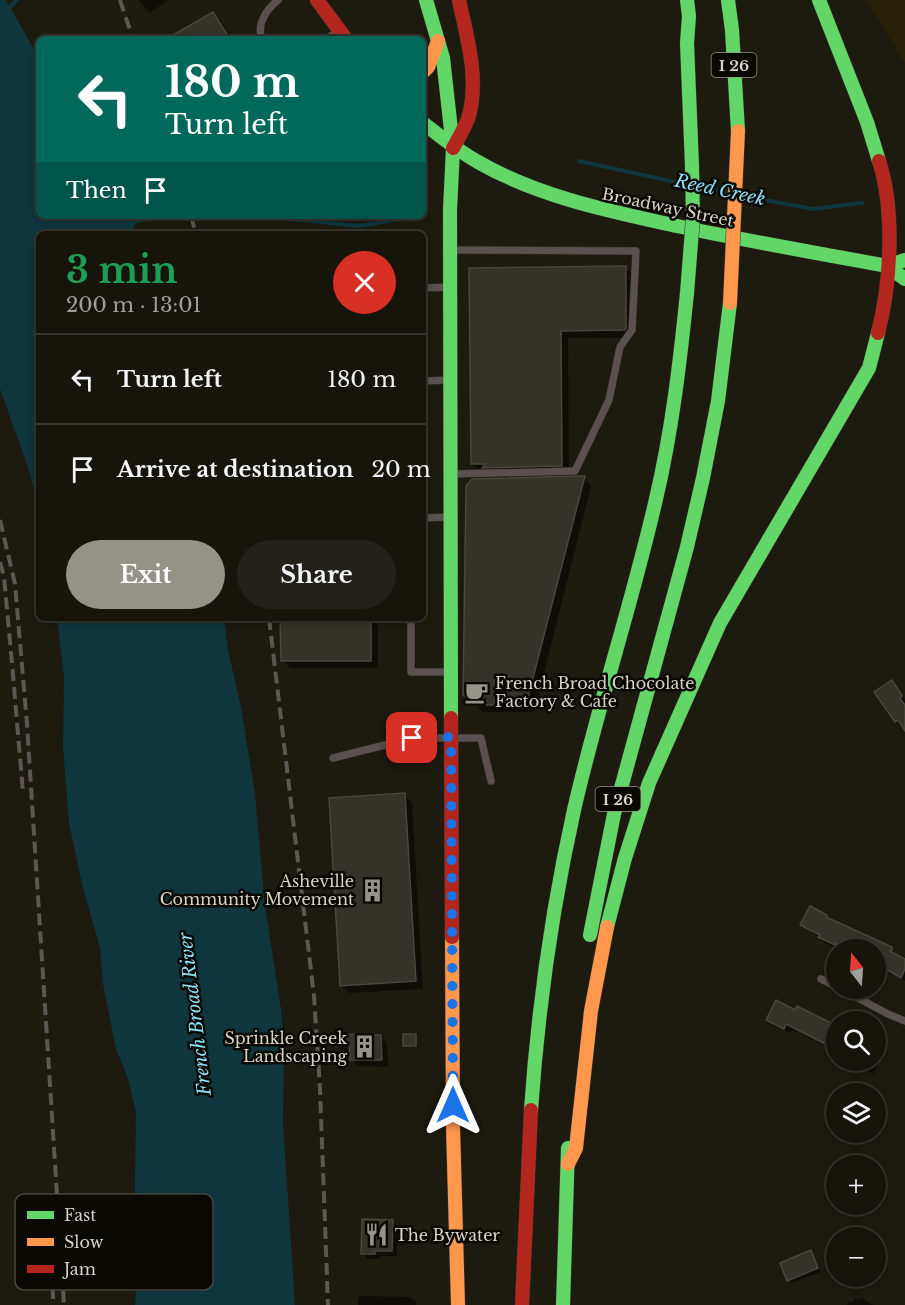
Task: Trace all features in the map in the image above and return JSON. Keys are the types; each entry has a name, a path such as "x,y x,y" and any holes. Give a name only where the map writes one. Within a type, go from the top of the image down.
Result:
{"main road":[{"path":"317,0 343,35"},
{"path":"426,0 443,58 453,148 450,210 451,737 453,1127 458,1305"},
{"path":"453,148 468,118 472,93 470,49 459,0"},
{"path":"675,0 676,15 687,43"},
{"name":"I 26","path":"522,1305 531,1099 539,1005 548,941 578,795 648,535 677,393 693,218 687,0"},
{"name":"I 26","path":"588,949 614,814 687,547 718,401 730,303 738,130 728,0"},
{"path":"568,1164 576,1148 591,1011 607,928 648,783 720,623 868,368 885,306 889,237 882,169 867,122 819,0"},
{"path":"426,69 438,41"},
{"name":"Broadway Street","path":"426,126 453,148 499,172 572,202 728,237 887,266 905,279"},
{"path":"885,187 900,211"},
{"name":"Broadway Street","path":"887,266 905,260"},
{"path":"563,1305 573,1055 585,969"}],"lane":[{"path":"261,36 263,17 278,0"},
{"path":"451,250 636,251 632,330 620,347 609,400 575,471 451,474"},
{"path":"426,288 451,287"},
{"path":"426,381 451,380"},
{"path":"426,518 451,517"},
{"path":"411,621 411,672 452,672"},
{"path":"333,758 412,738 481,738 491,781"},
{"path":"821,979 826,982"},
{"path":"859,999 905,1021"}],"shaded area":[{"path":"866,0 905,0 905,63"}],"water":[{"path":"0,0 6,0 36,53 36,219 174,219 152,220 135,224 133,231 36,231 36,497 29,470 0,389"},
{"name":"French Broad River","path":"57,621 224,621 255,794 265,906 281,1009 284,1044 283,1123 295,1305 135,1305 136,1290 213,1290 213,1194 135,1194 136,1112 128,1079 116,1049 103,984 100,948 82,884 69,823 63,747 64,678"}],"building":[{"path":"213,12 228,36 171,36"},
{"path":"626,266 625,330 561,331 562,466 482,468 485,464 471,464 469,268"},
{"path":"585,476 526,705 474,705 463,695 466,486 472,479"},
{"path":"280,621 371,621 371,661 281,661"},
{"path":"892,680 905,705 905,731 898,720 895,722 874,692"},
{"name":"Asheville Community Movement","path":"405,793 416,981 340,986 329,798"},
{"path":"810,906 827,915 826,917 874,939 826,941 818,937 820,935 800,925"},
{"path":"886,944 892,947 890,951 905,959 905,969 901,978 886,969"},
{"path":"776,1000 795,1010 797,1006 826,1020 826,1044 786,1024 784,1029 766,1020"},
{"name":"Sprinkle Creek Landscaping","path":"335,1034 381,1035 382,1060 350,1060 349,1045 336,1046"},
{"path":"403,1034 416,1034 416,1046 403,1046"},
{"name":"The Bywater","path":"362,1219 393,1220 392,1251 361,1254"},
{"path":"811,1250 818,1268 787,1281 780,1263"}],"waterway":[{"path":"0,17 17,0"},
{"name":"Reed Creek","path":"579,161 684,184"},
{"name":"Reed Creek","path":"700,187 728,193"},
{"name":"Reed Creek","path":"744,196 813,209 862,203"},
{"name":"Reed Creek","path":"289,219 359,226 401,219"}],"railway":[{"path":"120,0 132,36"},
{"path":"192,219 195,231"},
{"path":"0,520 15,584 27,724 57,1194"},
{"path":"0,562 4,577 23,793"},
{"path":"269,621 314,996 328,1305"},
{"path":"53,1290 53,1305"},
{"path":"63,1290 64,1305"}],"traffic: fast":[{"path":"426,0 443,58 453,148"},
{"path":"687,0 692,166"},
{"path":"728,0 738,131"},
{"path":"819,0 867,122 879,161"},
{"path":"426,125 478,162 525,185 550,194 677,226 887,266 905,279"},
{"path":"451,718 450,210 453,148"},
{"path":"687,293 693,218 692,166"},
{"path":"887,266 905,260"},
{"path":"531,1110 542,997 559,884 583,771 647,538 662,473 675,396 687,293"},
{"path":"590,935 614,814 687,547 703,478 718,401 730,303"},
{"path":"607,927 625,858 649,783 720,623 869,368 878,333"},
{"path":"563,1305 568,1148"}],"traffic: slow":[{"path":"426,69 438,41"},
{"path":"730,303 738,131"},
{"path":"568,1164 576,1148 591,1011 607,927"},
{"path":"452,937 453,1127 458,1305"}],"traffic: jam":[{"path":"317,0 344,36"},
{"path":"453,148 468,119 473,89 469,44 459,0"},
{"path":"878,333 886,292 889,247 887,202 879,161"},
{"path":"451,718 452,937"},
{"path":"522,1305 531,1110"}],"place":[{"name":"French Broad Chocolate Factory & Cafe","path":"477,692"},
{"name":"Asheville Community Movement","path":"372,890"},
{"name":"Sprinkle Creek Landscaping","path":"365,1047"},
{"name":"The Bywater","path":"377,1235"}],"route":[{"path":"412,738 451,737 454,923 453,1105"}]}
